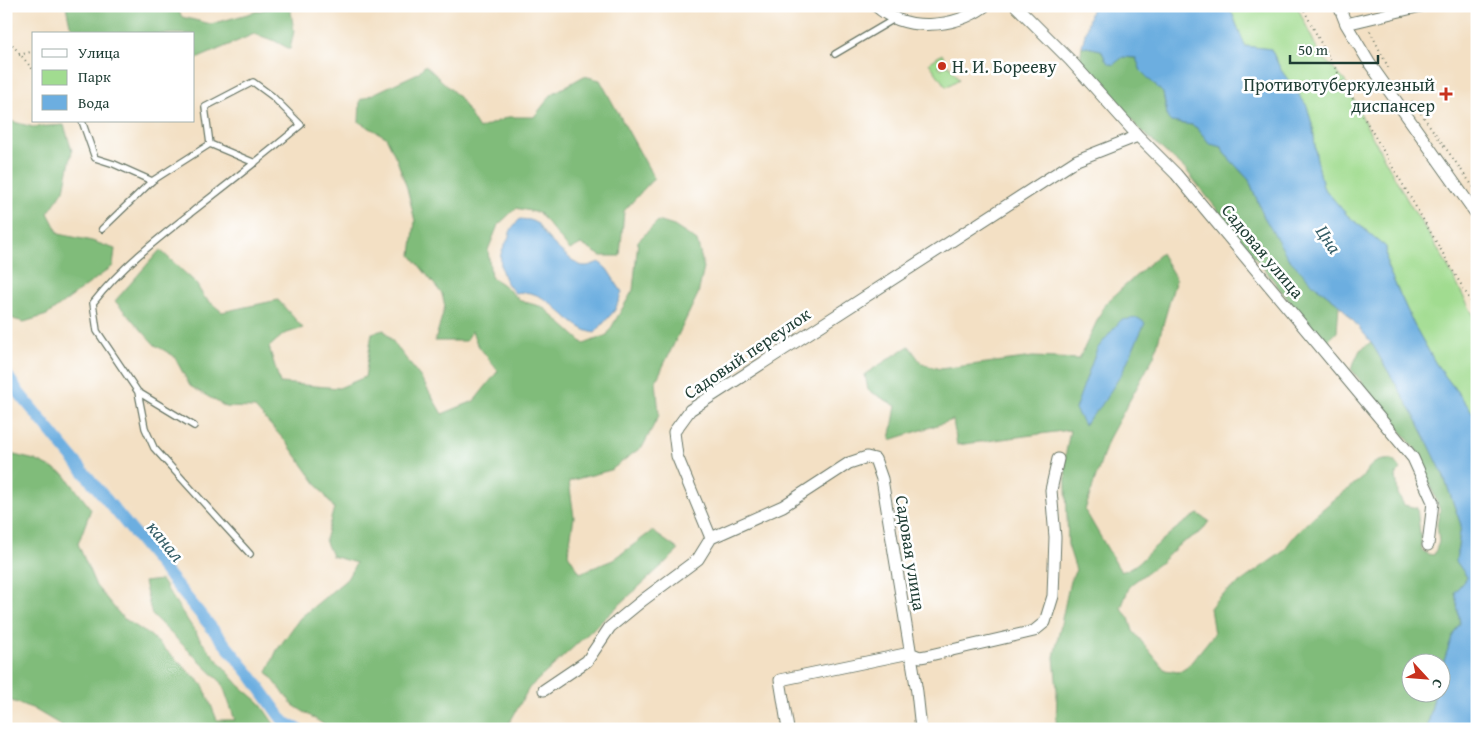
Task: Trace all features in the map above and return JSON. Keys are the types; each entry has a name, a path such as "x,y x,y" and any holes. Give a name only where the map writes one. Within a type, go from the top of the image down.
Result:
{"street":[{"path":"876,6 896,18 914,23 937,24 958,20 985,6"},
{"name":"Садовая улица","path":"1016,6 1070,60 1138,136 1176,174 1412,458 1433,502 1428,545"},
{"path":"1339,6 1346,24 1370,64 1477,215"},
{"path":"1346,24 1420,6"},
{"name":"Садовый переулок","path":"711,538 677,456 674,432 690,410 1078,160 1138,136"},
{"name":"Садовая улица","path":"711,538 783,506 849,463 867,457 874,459 882,479 917,692 921,729"},
{"path":"788,729 780,680 910,653 920,657 1025,634 1034,631 1045,622 1053,596 1055,537 1051,490 1058,459"},
{"path":"544,690 587,661 610,627 642,600 698,559 711,538"}],"lane":[{"path":"835,54 896,18"},
{"path":"210,144 205,107 253,82 272,96 301,125 156,241 106,287 93,303 97,331 138,392 145,428 154,448 250,554"},
{"path":"82,122 95,158 114,164 152,181"},
{"path":"102,229 152,181 210,144"},
{"path":"210,144 255,163"},
{"path":"138,392 194,426"}],"path":[{"path":"1302,6 1324,49 1477,312"},
{"path":"1364,20 1390,70"},
{"path":"6,37 32,69"},
{"path":"19,55 32,52"},
{"path":"1411,101 1477,192"}],"green space":[{"path":"66,6 176,6 182,17 211,24 277,6 290,6 294,31 290,49 273,40 254,34 195,60 195,32 75,32 70,25"},
{"path":"1227,6 1297,6 1319,53 1345,81 1368,129 1409,203 1441,254 1477,322 1477,418 1436,364 1414,325 1387,266 1386,247 1347,215 1323,187 1316,155 1313,128 1307,106 1281,70 1271,49 1245,46 1232,13"},
{"path":"1082,46 1101,50 1107,62 1123,57 1136,58 1141,71 1163,93 1168,119 1171,122 1192,125 1197,128 1210,143 1222,147 1224,153 1249,180 1264,217 1313,284 1339,304 1337,332 1324,345 1186,170 1138,128 1105,84 1080,60"},
{"path":"942,54 945,60 938,65 941,69 948,64 959,79 946,87 929,63"},
{"path":"425,65 459,97 479,129 508,117 534,117 552,94 584,76 600,80 654,178 624,211 620,256 601,256 581,244 570,250 539,213 516,208 498,225 488,250 491,277 521,301 543,307 584,344 607,335 633,290 638,241 658,221 674,226 697,241 704,268 698,294 656,381 659,415 643,446 611,470 569,481 574,517 568,554 580,573 613,560 652,531 679,550 529,688 506,729 331,729 293,705 267,672 277,650 300,618 347,579 356,563 332,556 325,540 334,508 287,443 255,408 226,407 190,386 174,356 155,345 115,301 160,250 195,282 204,297 222,312 278,300 303,328 284,334 269,347 280,383 339,388 365,377 372,333 384,330 421,378 442,414 474,401 498,371 477,344 472,331 466,341 435,341 445,306 442,294 411,255 415,221 407,188 386,137 359,122 360,100 418,73"},
{"path":"6,120 33,127 64,125 72,151 64,190 48,213 59,234 92,241 115,249 113,266 47,315 24,322 13,319 6,307"},
{"path":"1161,253 1176,279 1154,356 1109,438 1085,510 1121,572 1136,564 1171,533 1198,514 1209,521 1202,531 1179,545 1160,563 1130,585 1121,608 1129,618 1133,631 1165,670 1178,672 1189,665 1214,634 1210,608 1218,598 1284,551 1290,541 1309,521 1362,478 1371,465 1378,461 1393,460 1401,470 1396,475 1398,494 1404,505 1417,508 1422,550 1427,554 1434,555 1439,542 1437,523 1440,510 1417,451 1351,369 1360,350 1371,342 1418,422 1443,474 1461,525 1456,561 1467,577 1455,592 1460,623 1452,637 1447,652 1400,652 1400,702 1433,702 1427,729 1056,729 1057,690 1054,657 1070,581 1076,570 1068,545 1065,458 1070,430 957,445 953,420 890,440 896,406 868,390 865,374 909,346 922,364 940,369 1033,357 1079,359 1105,304"},
{"path":"6,453 35,460 64,474 91,509 78,544 96,586 123,618 151,636 203,685 217,720 235,720 222,683 152,615 144,582 161,580 202,642 239,685 259,702 274,724 280,729 61,729 61,725 32,708 6,699"}],"water":[{"name":"Цна","path":"1092,6 1227,6 1232,13 1245,46 1271,49 1281,70 1307,106 1313,128 1316,155 1323,187 1347,215 1386,247 1387,266 1414,325 1436,364 1477,418 1477,729 1427,729 1433,702 1450,702 1450,652 1447,652 1452,637 1460,623 1455,592 1467,577 1456,561 1461,525 1443,474 1418,422 1371,342 1339,304 1313,284 1288,258 1264,217 1249,180 1224,153 1222,147 1210,144 1197,128 1192,125 1171,122 1168,119 1163,93 1141,71 1136,58 1123,57 1113,65 1107,62 1101,50 1082,46"},
{"path":"520,219 530,220 538,224 556,247 580,265 587,266 599,262 607,269 622,292 615,310 595,333 575,324 544,299 526,292 515,293 508,284 503,275 501,254 512,229"},
{"path":"1138,318 1145,323 1122,373 1101,406 1084,425 1075,409 1097,349 1121,320"}],"waterway":[{"name":"канал","path":"6,374 19,393 252,677 284,722 298,729"}],"place":[{"name":"Н. И. Борееву","path":"942,66"},
{"name":"Противотуберкулезный диспансер","path":"1446,94"}]}
